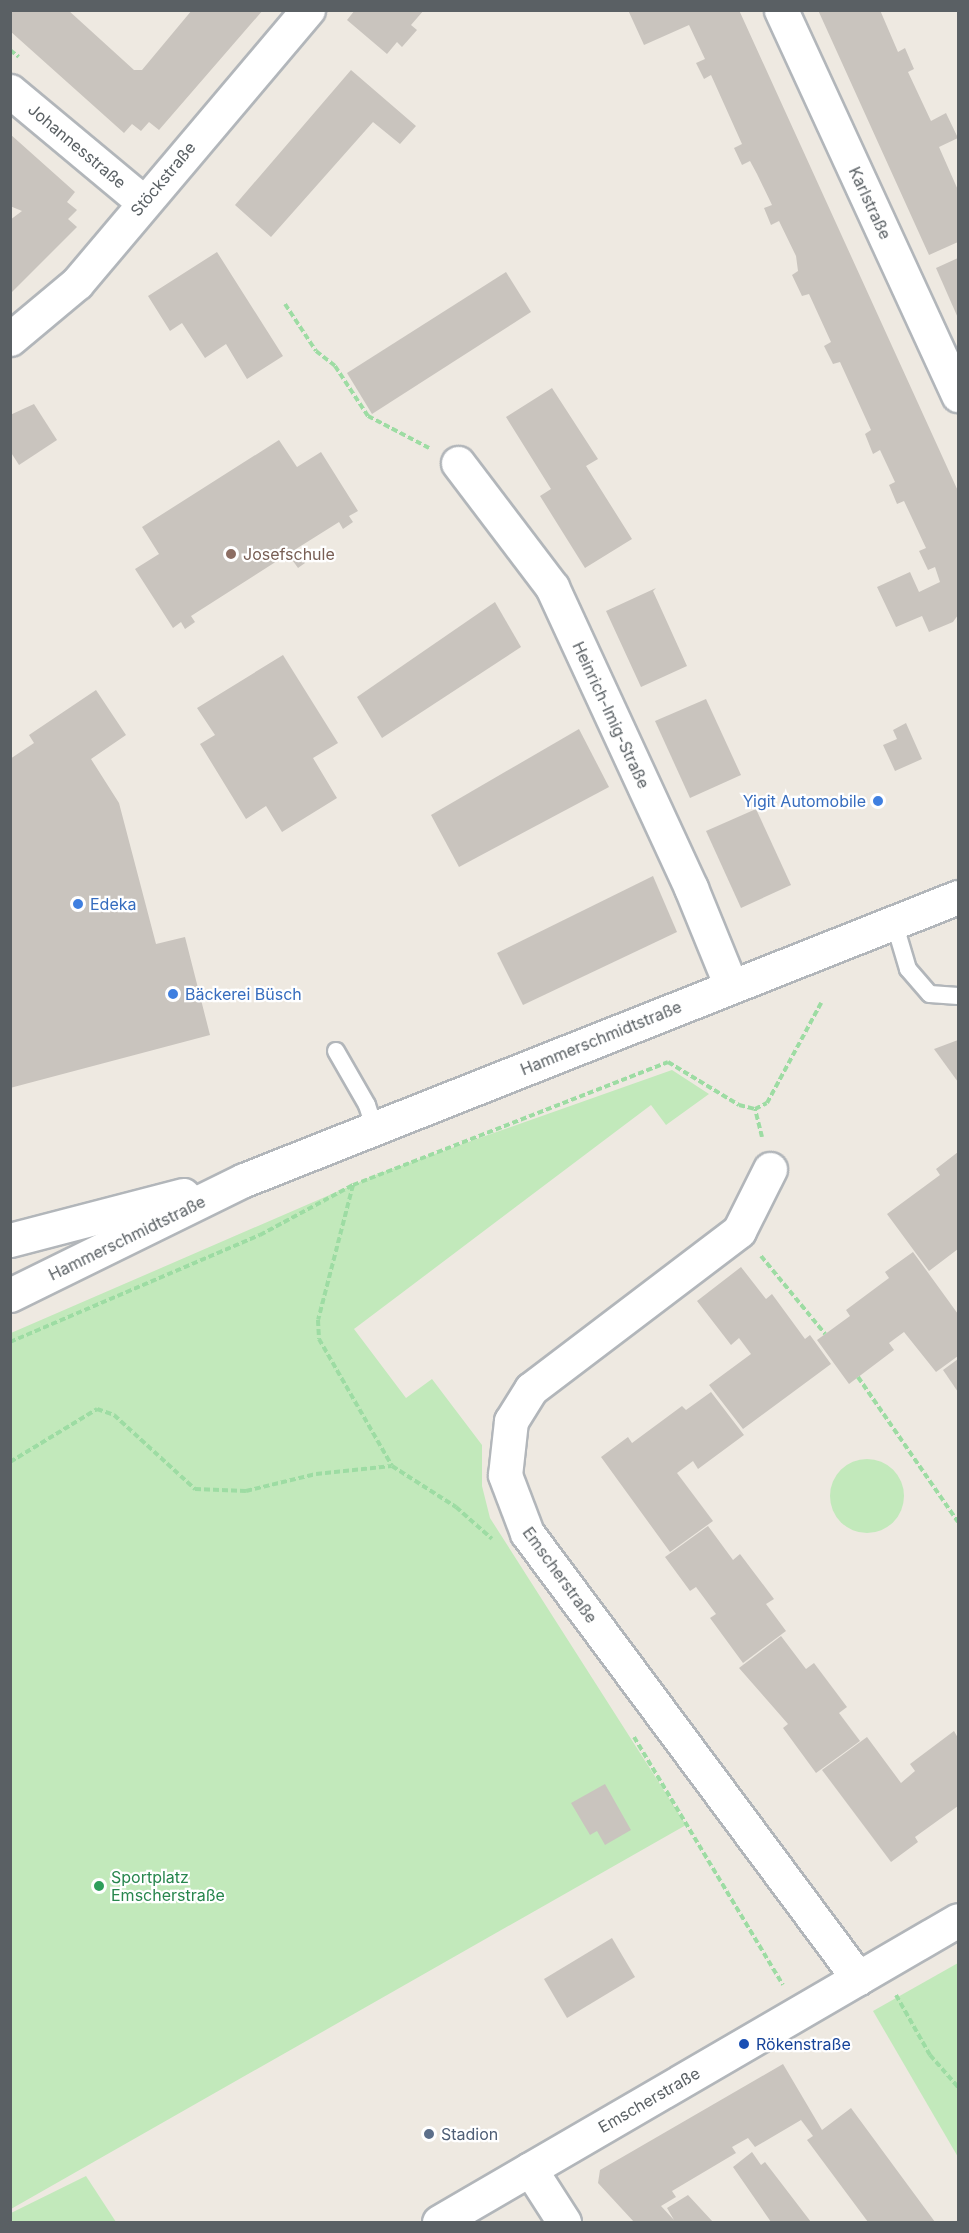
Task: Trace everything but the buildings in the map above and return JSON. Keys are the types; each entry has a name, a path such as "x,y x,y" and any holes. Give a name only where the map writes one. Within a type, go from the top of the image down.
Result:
{"street":[{"name":"Stöckstraße","path":"10,339 77,283 143,202 308,10"},
{"name":"Karlstraße","path":"781,10 958,395"},
{"name":"Johannesstraße","path":"10,91 143,202"},
{"name":"Heinrich-Imig-Straße","path":"458,463 552,587 691,888 731,986"},
{"name":"Hammerschmidtstraße","path":"10,1295 244,1180 958,897"},
{"name":"Emscherstraße","path":"770,1169 739,1230 531,1389 511,1421 506,1475 527,1533 869,1972"},
{"name":"Hammerschmidtstraße","path":"10,1240 244,1180"},
{"name":"Emscherstraße","path":"439,2223 958,1920"},
{"path":"530,2169 564,2223"}],"lane":[{"path":"894,922 908,969 930,994 958,996"},
{"path":"336,1051 367,1105 374,1127"}],"path":[{"path":"285,304 316,351 335,366 369,416 458,463"},
{"path":"10,1342 261,1235 353,1185 668,1062 739,1105 755,1109 767,1103 821,1004"},
{"path":"755,1109 770,1169"},
{"path":"353,1185 318,1320 319,1339 392,1466 456,1507 497,1543"},
{"path":"739,1230 825,1334"},
{"path":"858,1377 958,1522"},
{"path":"10,1462 97,1409 114,1415 195,1489 246,1491 316,1474 392,1466"},
{"path":"627,1726 799,2013"},
{"path":"869,1972 930,2055 958,2086"}],"green space":[{"path":"672,1070 709,1094 666,1125 651,1105 354,1329 406,1398 432,1379 482,1445 482,1486 490,1518 686,1825 11,2209 11,1333 378,1174"},
{"path":"867,1459 881,1462 893,1470 901,1482 904,1496 901,1510 893,1522 881,1530 867,1533 853,1530 841,1522 833,1510 830,1496 833,1482 841,1470 853,1462"},
{"path":"958,1963 958,2157 873,2011"},
{"path":"86,2176 116,2222 11,2222 11,2213"}],"place":[{"name":"Josefschule","path":"231,554"},
{"name":"Yigit Automobile","path":"878,801"},
{"name":"Edeka","path":"78,904"},
{"name":"Bäckerei Büsch","path":"173,994"},
{"name":"Sportplatz Emscherstraße","path":"99,1886"},
{"name":"Rökenstraße","path":"744,2044"},
{"name":"Stadion","path":"429,2134"}]}
